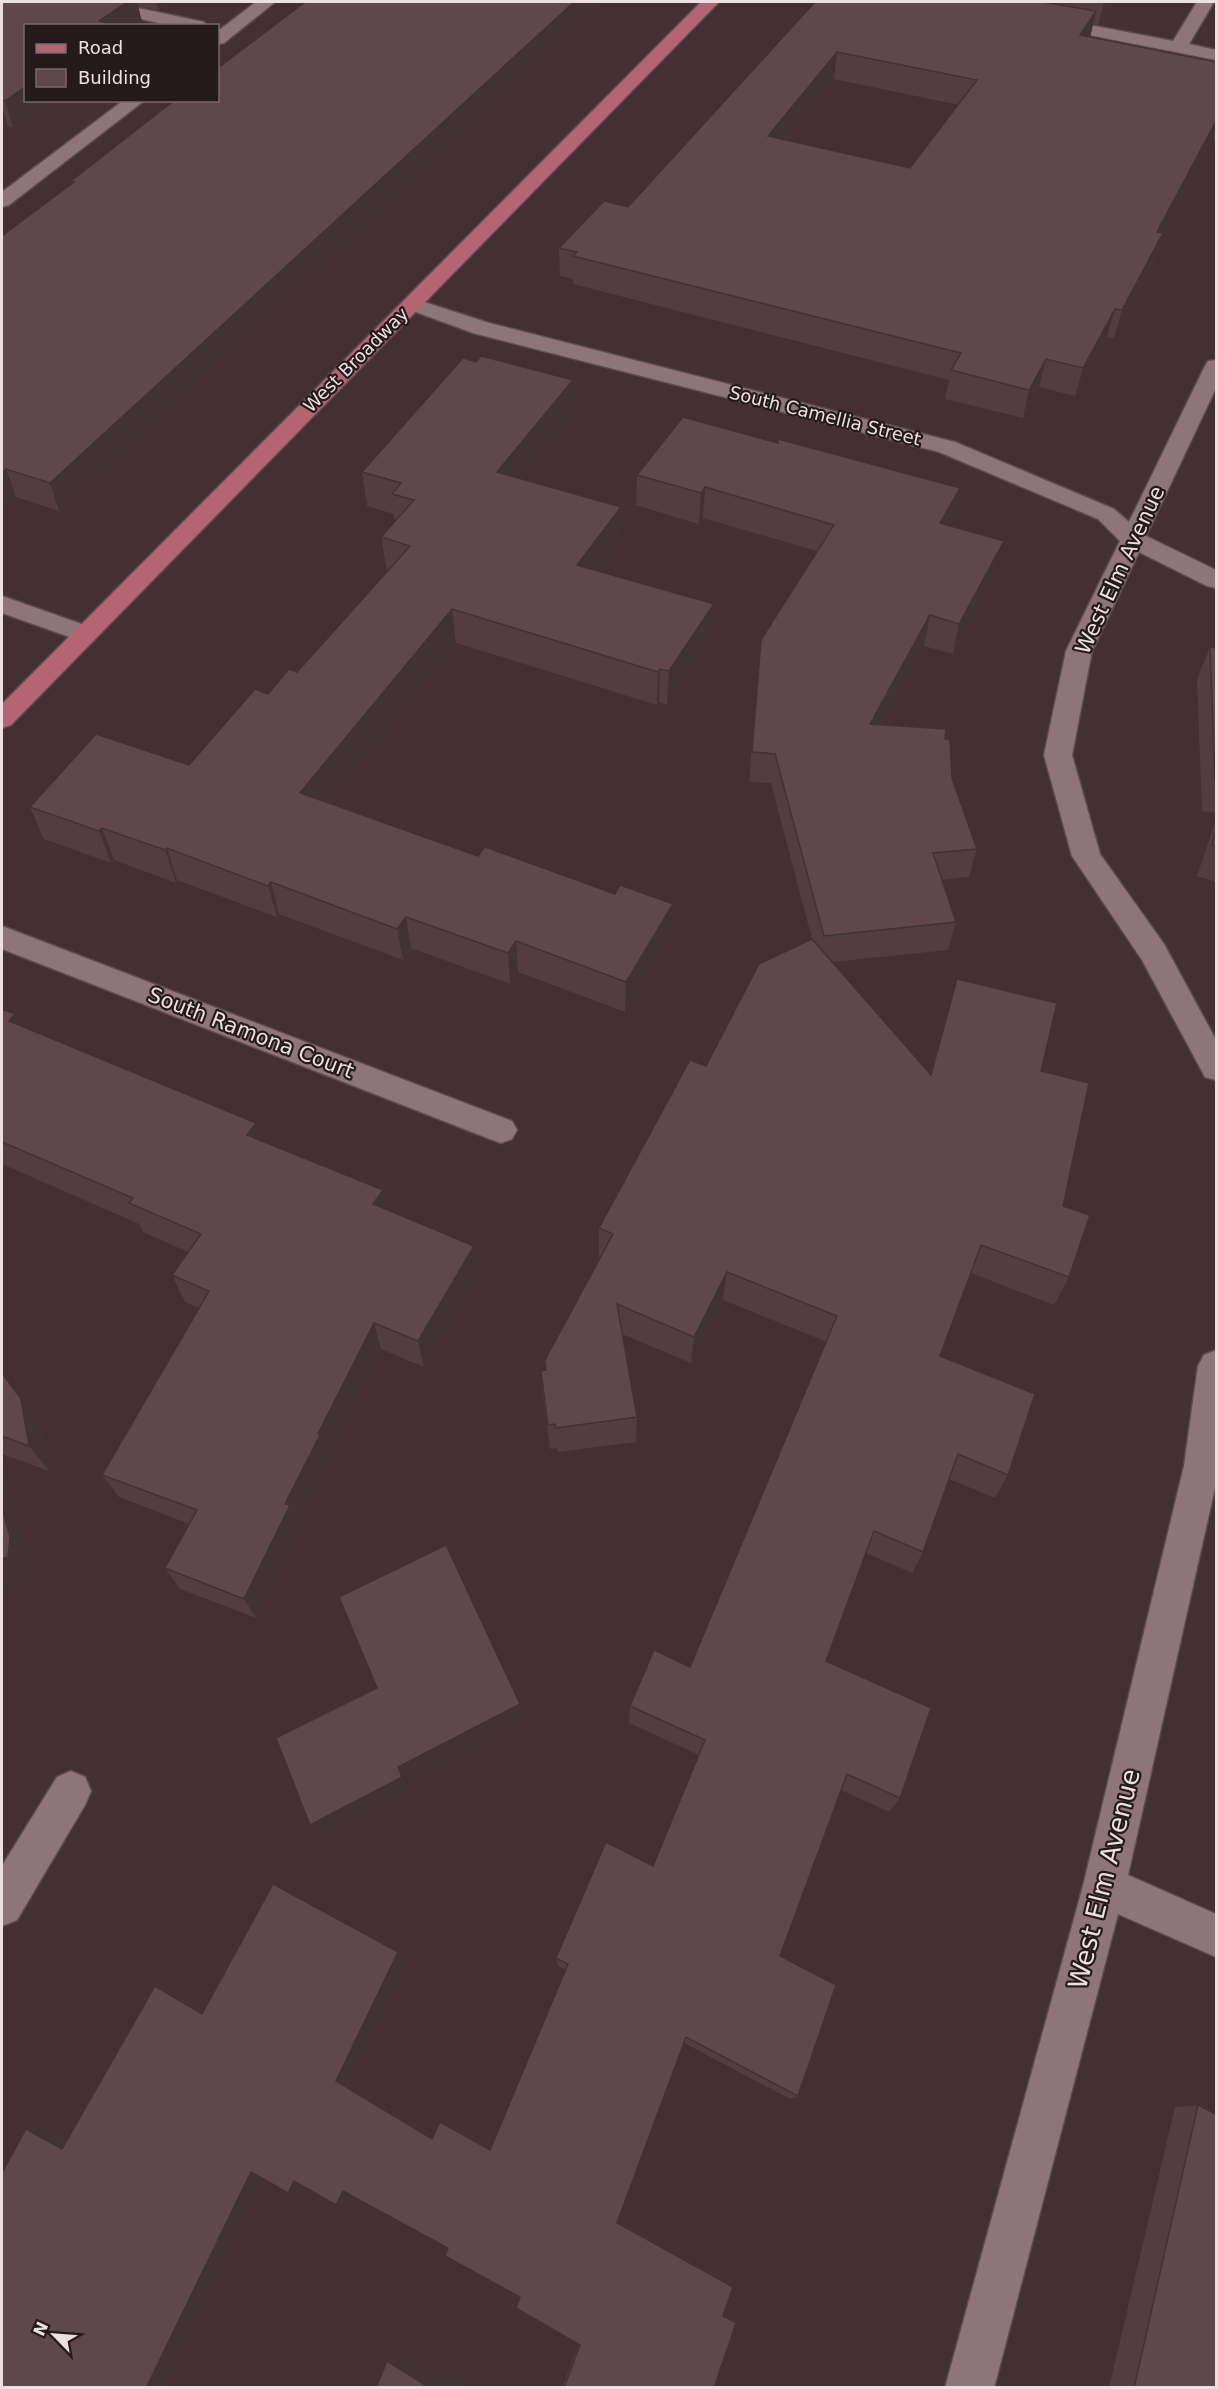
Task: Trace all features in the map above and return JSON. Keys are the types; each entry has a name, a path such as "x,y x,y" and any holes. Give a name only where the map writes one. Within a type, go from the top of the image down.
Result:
{"main road":[{"name":"West Broadway","path":"2,719 710,2"}],"street":[{"path":"89,2 189,24"},
{"path":"221,33 266,2"},
{"path":"1179,47 1205,2"},
{"path":"1031,19 1216,55"},
{"path":"2,201 133,102"},
{"name":"South Camellia Street","path":"412,304 481,328 947,447 1106,514 1132,539 1216,580"},
{"name":"West Elm Avenue","path":"1216,366 1079,651 1058,755 1086,856 1153,952 1216,1068"},
{"path":"2,604 84,634"},
{"name":"South Ramona Court","path":"2,937 501,1130"},
{"name":"West Elm Avenue","path":"969,2388 1104,1886 1202,1466 1216,1366"},
{"path":"2,1905 71,1791"},
{"path":"1104,1886 1216,1936"}],"building":[{"path":"2,2 127,2 99,21 111,24 24,24 24,87 5,101 2,100"},
{"path":"305,2 574,2 50,483 6,469 2,473 2,236 74,182 71,181 172,102 219,102 219,67"},
{"path":"815,2 1043,2 1096,11 1080,35 1216,62 1216,121 1157,232 1163,233 1122,310 1115,309 1083,368 1046,359 1029,390 951,370 961,353 573,256 577,252 559,248 604,201 628,207","holes":["837,52 977,80 910,168 768,136"]},
{"path":"481,356 573,380 497,472 621,507 577,565 714,604 669,671 660,669 658,672 452,609 300,793 478,856 485,847 615,894 620,885 673,904 626,982 516,941 508,953 406,917 397,929 271,882 268,886 167,848 165,850 102,828 99,831 30,807 96,734 189,765 255,689 268,694 289,669 297,672 410,546 381,537 414,500 392,494 401,483 362,472 463,358 476,362"},
{"path":"683,417 778,443 778,439 960,488 940,523 1004,541 959,624 930,615 870,724 946,729 945,739 950,740 952,778 977,849 933,853 956,922 824,936 775,754 752,752 761,640 834,525 705,487 701,493 637,475"},
{"path":"1210,647 1216,648 1216,780 1215,780"},
{"path":"1216,830 1216,846 1212,845"},
{"path":"812,939 931,1075 957,979 1057,1003 1041,1071 1089,1083 1063,1206 1090,1215 1069,1277 981,1245 940,1356 1035,1394 1008,1475 958,1454 923,1552 874,1531 826,1661 931,1708 900,1798 847,1774 780,1956 836,1985 798,2096 686,2037 617,2223 733,2287 723,2316 736,2323 714,2388 564,2388 580,2345 516,2308 520,2297 445,2256 448,2248 343,2191 336,2205 294,2181 288,2193 251,2172 146,2388 2,2388 2,2173 26,2129 62,2149 155,1986 202,2014 273,1884 398,1952 336,2081 432,2139 440,2122 490,2150 568,1964 556,1958 606,1842 653,1866 705,1740 630,1706 654,1650 690,1667 837,1316 727,1272 694,1337 617,1304 637,1417 556,1428 555,1424 548,1425 541,1371 546,1370 545,1360 613,1234 599,1228 690,1060 706,1066 759,964"},
{"path":"2,1009 15,1014 9,1021 256,1123 247,1135 383,1190 373,1204 474,1246 418,1341 374,1323 285,1504 290,1505 244,1599 165,1568 197,1510 102,1475 209,1291 172,1275 201,1234 129,1203 133,1198 2,1142"},
{"path":"2,1373 21,1399 29,1446 2,1436"},
{"path":"2,1508 10,1537 8,1557 2,1559"},
{"path":"446,1545 520,1704 398,1767 402,1777 310,1825 276,1738 377,1688 339,1597"},
{"path":"1198,2105 1216,2114 1216,2388 1134,2388"},
{"path":"387,2361 430,2388 376,2388"}]}
